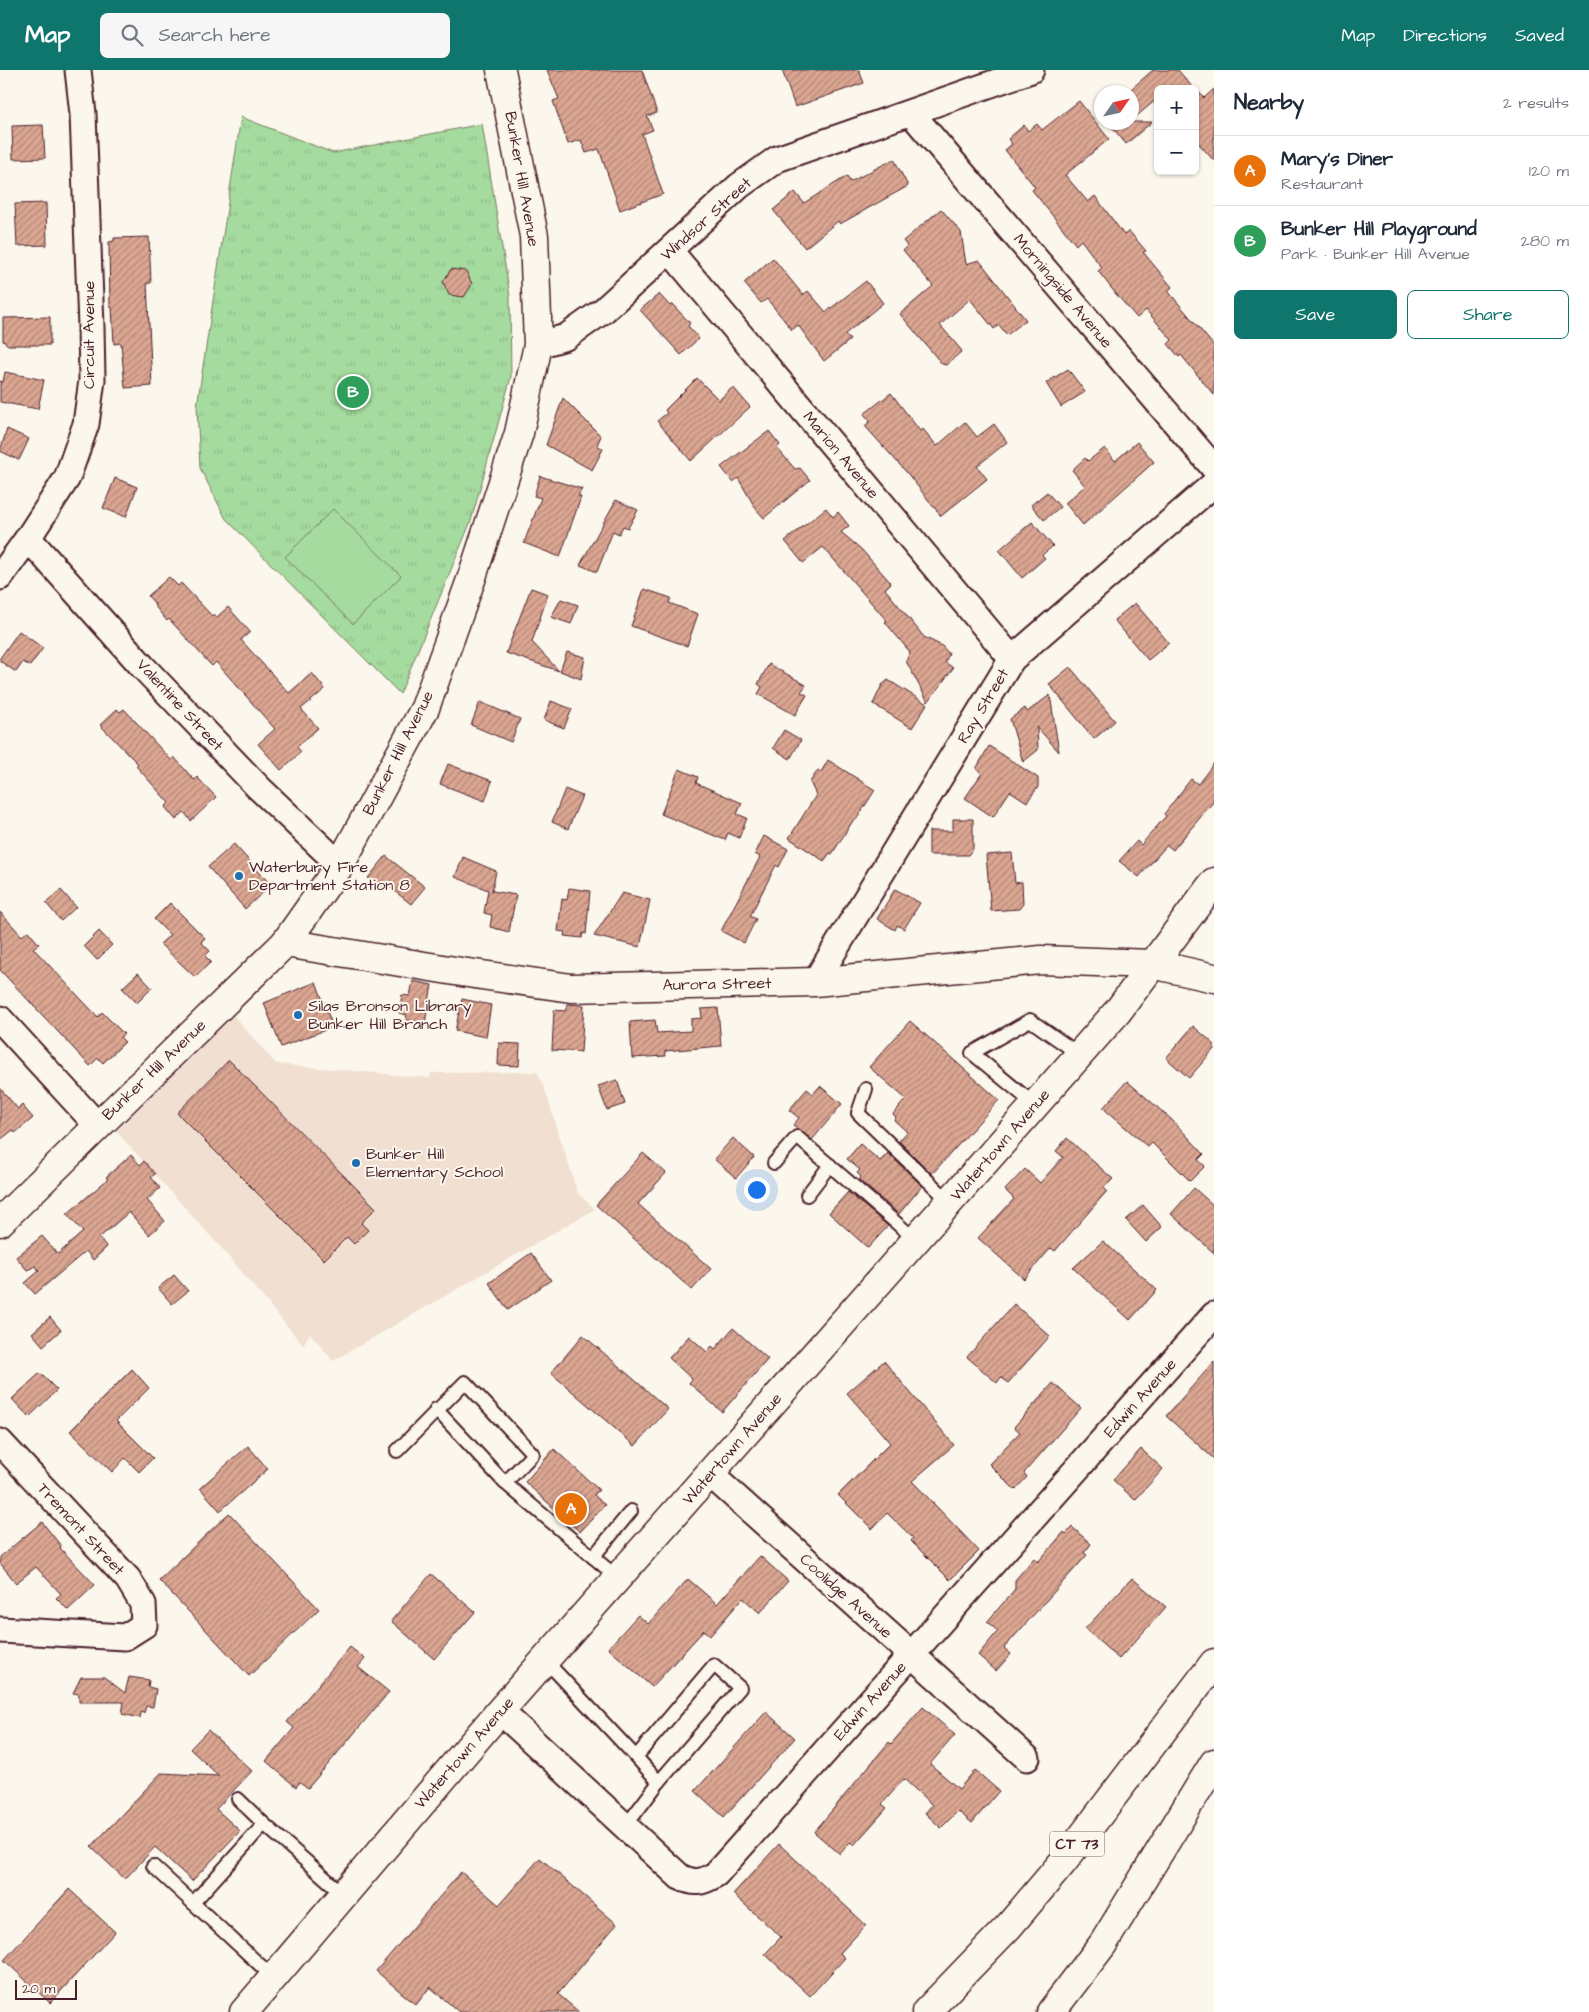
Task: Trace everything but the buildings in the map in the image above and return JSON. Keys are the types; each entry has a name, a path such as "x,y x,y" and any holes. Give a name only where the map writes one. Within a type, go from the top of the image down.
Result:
{"main road":[{"name":"Bunker Hill Avenue","path":"0,1222 285,943 340,865 425,708 472,577 519,432 538,346 534,236 501,70"},
{"name":"Watertown Avenue","path":"244,2012 545,1660 1118,1011 1213,885"},
{"name":"Aurora Street","path":"285,943 571,988 815,982 1041,960 1152,964 1214,978"},
{"name":"CT 73","path":"926,2012 1009,1926 1063,1862 1214,1664"},
{"path":"1052,2012 1103,1944 1214,1763"}],"street":[{"name":"Circuit Avenue","path":"0,577 67,478 86,424 92,380 82,114 78,70"},
{"name":"Windsor Street","path":"538,346 566,337 604,310 739,186 777,159 1031,70"},
{"name":"Morningside Avenue","path":"911,113 1214,468"},
{"name":"Marion Avenue","path":"670,251 1012,660"},
{"name":"Ray Street","path":"815,982 1012,660 1214,484"},
{"name":"Valentine Street","path":"28,538 143,667 244,773 340,865"},
{"path":"0,1019 97,1125"},
{"name":"Edwin Avenue","path":"500,1712 680,1877 693,1883 705,1881 722,1867 1214,1315"},
{"name":"Tremont Street","path":"0,1442 128,1579 143,1604 144,1625 125,1637 0,1630"},
{"name":"Coolidge Avenue","path":"710,1474 1027,1758"}],"lane":[{"path":"1035,1105 972,1053 1030,1020 1080,1054"},
{"path":"866,1089 858,1113 950,1202"},
{"path":"774,1163 798,1137 916,1240"},
{"path":"806,1195 830,1165"},
{"path":"396,1451 465,1382 532,1454 505,1483"},
{"path":"436,1409 505,1483 618,1578"},
{"path":"593,1557 631,1511"},
{"path":"545,1660 659,1782"},
{"path":"625,1827 659,1782 740,1688 714,1665 636,1757"},
{"path":"238,1800 343,1894"},
{"path":"194,1903 264,1824"},
{"path":"153,1866 274,1978"}],"shaded area":[{"name":"Bunker Hill Elementary School","path":"233,1015 276,1064 430,1078 431,1073 537,1072 544,1087 578,1194 595,1209 333,1361 310,1333 303,1345 230,1258 116,1131"}],"green space":[{"path":"241,117 333,153 482,124 510,296 511,377 471,521 400,694 226,519 200,468 197,406"},
{"path":"333,509 401,576 353,624 285,557"}],"place":[{"name":"Bunker Hill Playground","path":"353,392"},
{"name":"Waterbury Fire Department Station 8","path":"239,876"},
{"name":"Silas Bronson Library Bunker Hill Branch","path":"298,1015"},
{"name":"Bunker Hill Elementary School","path":"356,1163"},
{"name":"Mary's Diner","path":"571,1509"}]}
